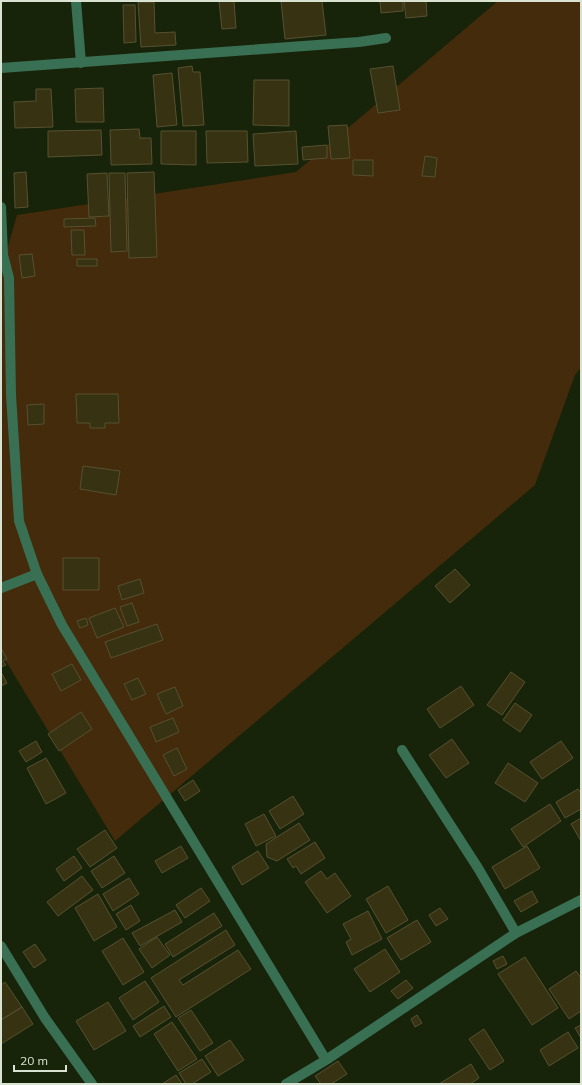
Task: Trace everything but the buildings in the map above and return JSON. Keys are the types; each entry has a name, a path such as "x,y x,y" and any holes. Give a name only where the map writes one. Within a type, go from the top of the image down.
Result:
{"street":[{"path":"76,1 81,63"},
{"path":"1,68 359,42 386,38"},
{"path":"1,207 3,255 10,278 11,395 19,521 37,574 62,625 326,1060"},
{"path":"1,588 37,574"},
{"path":"402,750 478,868 516,933"},
{"path":"286,1084 326,1060 516,933 581,900"},
{"path":"1,946 45,1018 92,1084"}],"shaded area":[{"path":"498,1 581,1 581,367 575,375 535,485 115,841 1,653 1,271 17,215 296,172"}]}
